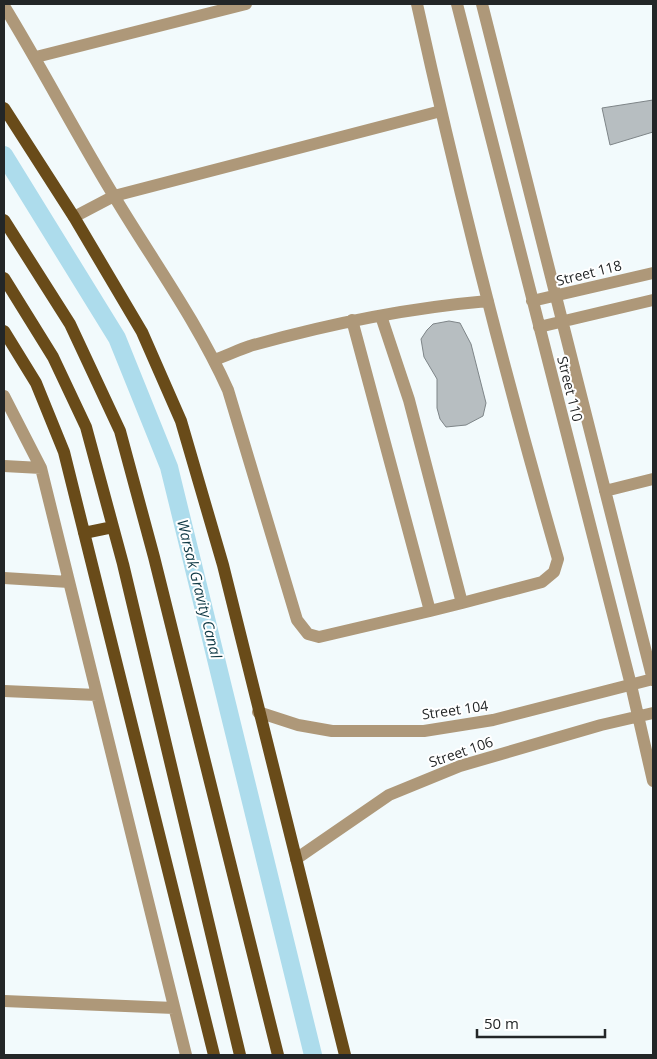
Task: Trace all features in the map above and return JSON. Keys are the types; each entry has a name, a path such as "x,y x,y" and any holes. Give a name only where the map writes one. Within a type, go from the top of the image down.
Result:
{"main road":[{"path":"4,108 74,217 142,332 181,421 223,565 258,712 345,1055"},
{"path":"4,220 70,324 120,431 278,1055"},
{"path":"4,278 53,357 86,427 112,526 240,1055"},
{"path":"4,331 36,383 64,452 214,1055"},
{"path":"84,533 112,526"}],"street":[{"path":"36,58 246,4"},
{"path":"4,6 36,58 114,196 192,320 214,360 228,390 297,620 308,634 319,637 542,582 554,572 558,559 488,301 441,112 417,4"},
{"name":"Street 110","path":"457,4 631,685 653,781"},
{"name":"Street 110","path":"482,4 653,680"},
{"path":"74,217 114,196 441,112"},
{"name":"Street 118","path":"532,301 653,273"},
{"path":"539,327 653,300"},
{"path":"214,360 247,347 352,320 426,307 488,301"},
{"path":"381,316 409,400 462,603"},
{"path":"352,320 430,611"},
{"path":"4,396 41,468 186,1055"},
{"path":"4,466 41,468"},
{"path":"605,491 653,479"},
{"path":"4,578 69,582"},
{"name":"Street 104","path":"258,712 298,725 332,731 424,731 493,720 653,680"},
{"path":"4,691 97,695"},
{"name":"Street 106","path":"296,859 389,795 460,766 653,712"},
{"path":"4,1001 174,1008"}],"building":[{"path":"653,100 653,132 610,145 602,108"},
{"path":"449,321 460,323 471,344 486,403 483,416 466,425 446,427 440,419 437,408 437,379 424,357 421,339 433,324"}],"waterway":[{"name":"Warsak Gravity Canal","path":"4,155 117,338 169,467 313,1055"}]}
